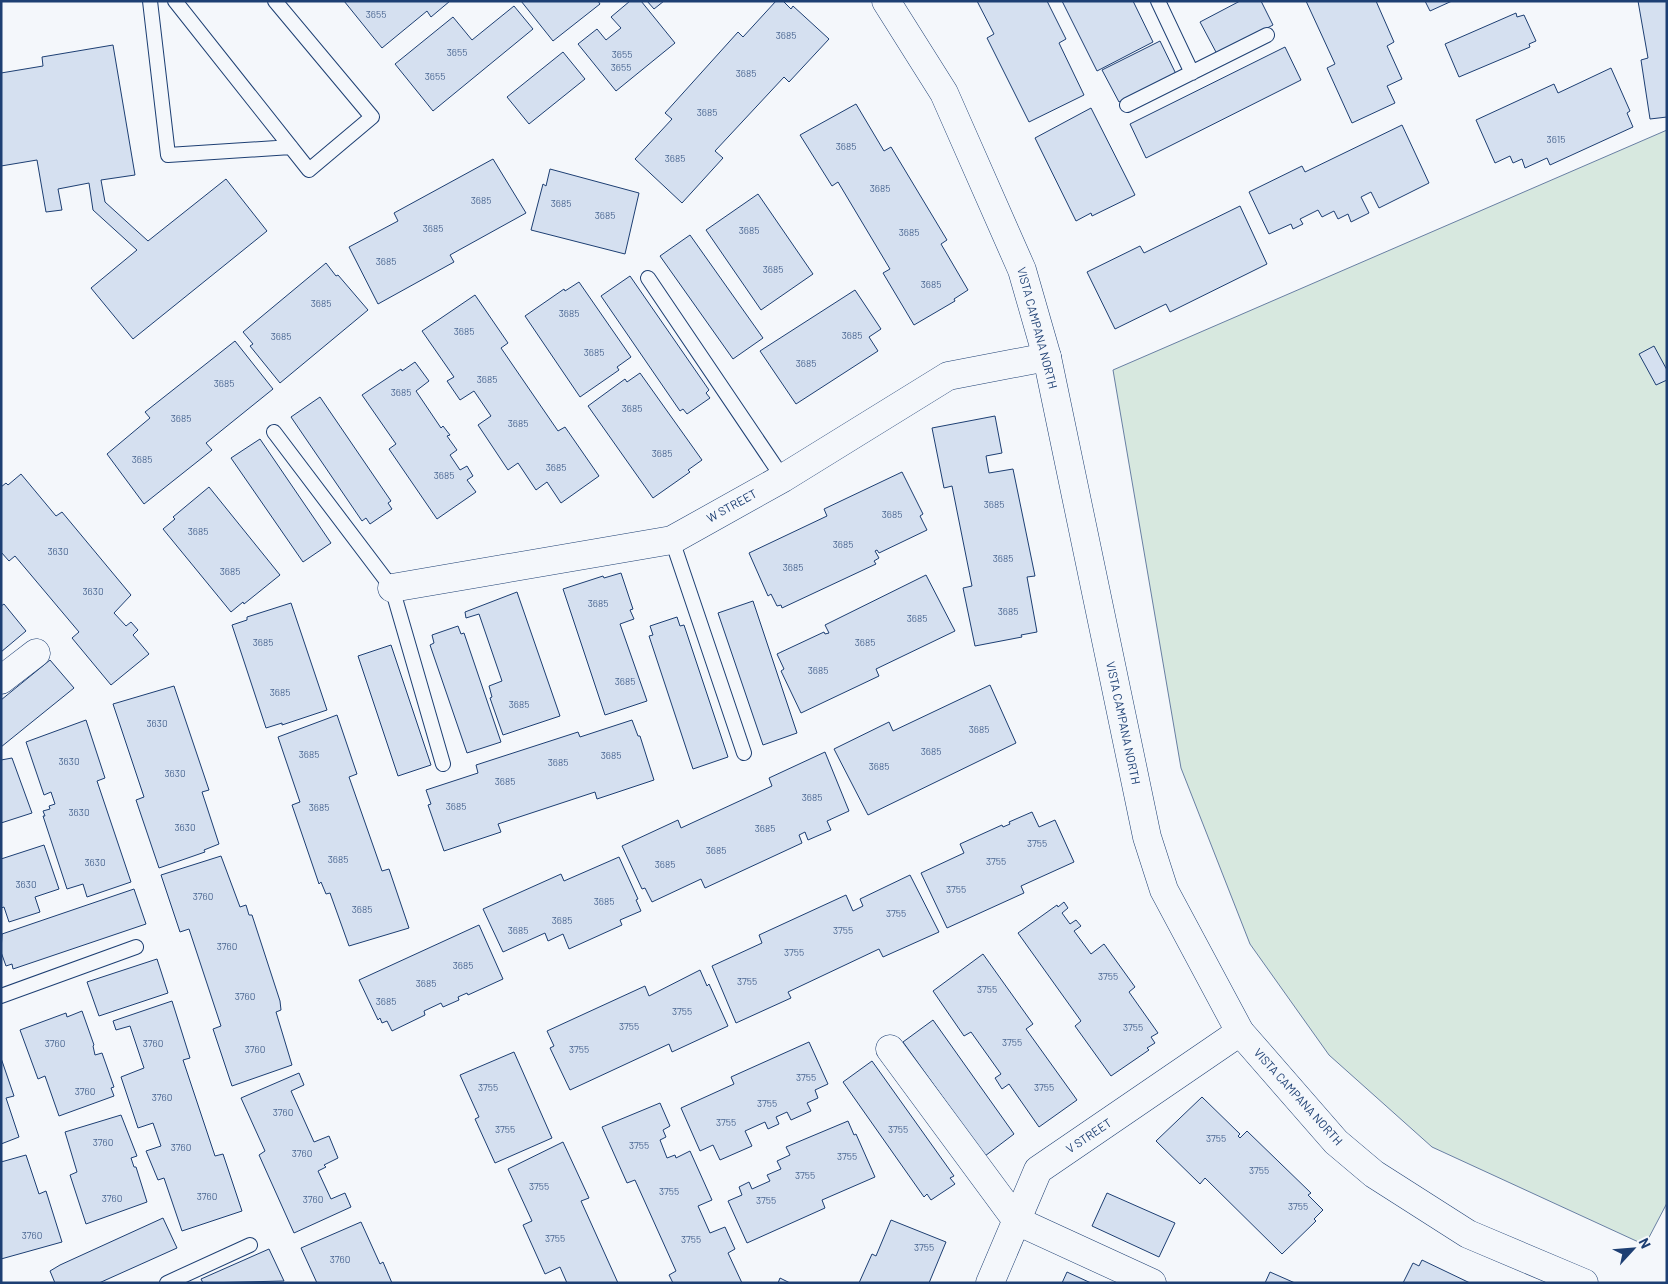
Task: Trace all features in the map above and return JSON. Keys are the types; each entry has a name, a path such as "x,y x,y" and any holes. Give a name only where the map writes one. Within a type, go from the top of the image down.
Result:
{"street":[{"name":"VISTA CAMPANA NORTH","path":"893,4 944,93 1022,270 1047,357 1147,836 1164,890 1240,1032 1336,1142 1374,1174 1468,1234 1554,1277 1584,1283"},
{"name":"W STREET","path":"392,588 672,540 783,478 948,376 1047,357"},
{"path":"1,680 36,653"},
{"name":"V STREET","path":"990,1283 1018,1221 1038,1170 1240,1032"},
{"path":"890,1049 1018,1221 1152,1283"}],"lane":[{"path":"150,1 168,155 291,147"},
{"path":"175,1 309,170 372,118 276,1"},
{"path":"1158,1 1192,73"},
{"path":"1127,105 1267,35"},
{"path":"648,278 783,478"},
{"path":"274,432 392,588 444,764"},
{"path":"672,540 744,753"},
{"path":"1,996 136,947"},
{"path":"167,1283 250,1245"}],"shaded area":[{"path":"1667,130 1667,1203 1645,1245 1432,1147 1329,1055 1250,944 1181,768 1113,370"}],"building":[{"path":"344,1 450,1 431,17 427,11 382,48"},
{"path":"521,1 598,1 600,4 553,41"},
{"path":"630,1 641,1 675,43 616,91 578,44 597,29 606,40 621,28 611,17"},
{"path":"647,1 664,1 654,9"},
{"path":"776,1 783,1 791,9 793,6 829,39 789,82 784,77 715,151 723,158 682,203 635,159 672,119 665,113 738,32 743,37"},
{"path":"977,1 1047,1 1066,39 1059,43 1084,95 1029,122 987,38 994,34"},
{"path":"1062,1 1133,1 1153,42 1097,71"},
{"path":"1240,1 1261,1 1273,25 1217,54 1200,22"},
{"path":"1306,1 1376,1 1394,42 1387,46 1402,79 1387,86 1395,103 1352,123 1327,68 1335,64"},
{"path":"1425,1 1452,1 1430,11"},
{"path":"1638,1 1667,1 1667,117 1650,119 1641,60 1648,58"},
{"path":"514,6 533,29 433,111 395,64 453,17 472,40"},
{"path":"1516,13 1517,17 1524,15 1536,41 1529,44 1530,47 1459,77 1445,44"},
{"path":"1160,41 1176,74 1119,102 1102,70"},
{"path":"113,45 135,175 101,180 105,202 148,241 226,179 267,231 133,339 91,288 137,250 93,210 89,183 58,189 62,210 46,212 37,160 1,166 1,73 43,66 42,57"},
{"path":"1285,47 1301,80 1146,158 1130,124"},
{"path":"563,52 585,79 529,124 507,97"},
{"path":"1611,68 1630,111 1627,113 1633,127 1550,165 1547,158 1525,168 1522,159 1513,163 1510,156 1495,163 1476,120 1554,84 1558,93"},
{"path":"856,104 884,151 891,147 947,240 941,244 968,290 954,299 955,301 914,325 883,273 890,269 838,182 832,186 800,135"},
{"path":"1091,108 1135,195 1092,216 1091,213 1076,221 1035,138"},
{"path":"1402,125 1429,183 1379,208 1371,192 1361,197 1369,213 1351,222 1348,214 1338,219 1334,211 1322,217 1318,210 1300,219 1303,224 1293,229 1291,224 1269,234 1249,192 1302,166 1305,172"},
{"path":"493,159 526,213 450,255 454,262 378,304 349,247 398,221 394,213"},
{"path":"550,169 639,193 625,254 531,230 543,184 546,186"},
{"path":"758,194 813,274 761,310 706,230"},
{"path":"1240,206 1267,264 1170,312 1166,304 1115,329 1087,272 1140,246 1144,253"},
{"path":"690,235 763,338 733,359 660,256"},
{"path":"326,263 368,310 280,383 250,346 253,344 243,332"},
{"path":"630,276 709,390 706,393 710,398 687,414 683,409 680,411 601,296"},
{"path":"579,282 631,357 617,367 619,370 580,397 525,316 564,289 565,291"},
{"path":"855,290 881,329 869,337 878,351 796,404 760,351"},
{"path":"475,295 508,343 501,348 558,431 565,427 599,476 561,503 547,482 536,490 518,463 508,470 478,425 491,416 474,391 460,400 447,381 454,377 422,331"},
{"path":"235,341 273,389 206,443 212,450 144,504 107,454 150,418 145,412"},
{"path":"1654,346 1667,370 1667,380 1656,385 1639,354"},
{"path":"415,362 429,381 416,391 441,428 443,426 450,435 447,436 457,450 450,455 460,470 467,466 473,476 467,480 476,492 437,519 389,449 396,444 362,395"},
{"path":"640,373 702,460 688,470 690,472 653,498 588,406 625,379 627,382"},
{"path":"320,397 391,501 388,503 392,509 370,524 366,518 362,521 291,417"},
{"path":"995,416 1002,453 986,456 989,473 1013,469 1035,576 1027,577 1037,632 1021,635 1022,637 975,646 963,588 972,586 952,486 944,488 932,428"},
{"path":"260,439 331,543 303,562 231,458"},
{"path":"902,472 923,514 920,516 927,530 879,553 877,550 875,551 879,558 874,561 876,564 782,608 781,605 777,606 771,594 768,596 749,553 827,516 824,509"},
{"path":"21,474 56,516 62,512 131,595 114,613 126,626 131,622 138,630 133,635 149,654 111,685 72,638 79,632 15,556 9,561 1,552 1,487 6,483 8,485"},
{"path":"209,487 280,575 231,612 163,529 175,519 173,517"},
{"path":"621,573 633,609 630,610 634,619 620,624 647,701 605,715 563,589 603,576 604,578"},
{"path":"926,575 955,631 876,669 879,676 801,713 781,671 784,669 777,654 824,632 825,634 829,633 825,625"},
{"path":"517,592 560,716 503,735 490,698 492,697 489,686 502,681 479,614 466,618 465,612"},
{"path":"753,601 797,733 763,745 718,613"},
{"path":"291,603 327,710 282,725 282,723 266,728 232,625 247,620 247,617"},
{"path":"4,604 26,631 1,652 1,606"},
{"path":"677,617 680,626 684,625 728,757 693,769 649,636 653,635 650,626"},
{"path":"458,626 461,634 464,633 501,742 467,753 430,645 434,643 432,635"},
{"path":"391,645 431,765 398,776 358,656"},
{"path":"50,660 74,688 1,747 1,700"},
{"path":"990,685 1016,743 868,815 834,749 889,722 893,731"},
{"path":"174,686 209,790 202,792 219,844 204,850 205,852 159,868 136,800 144,797 113,704"},
{"path":"337,715 357,774 349,777 382,871 389,869 409,928 349,946 330,893 326,894 321,882 319,884 292,805 300,802 278,737"},
{"path":"86,720 105,778 97,781 131,882 87,897 83,884 67,889 43,816 45,816 43,811 50,809 49,806 55,804 51,792 44,795 26,742"},
{"path":"632,720 638,736 640,736 654,780 597,799 595,792 498,824 501,832 444,851 428,805 431,804 426,790 478,773 476,765 578,732 580,737"},
{"path":"825,752 849,811 827,821 831,830 808,840 805,832 799,835 802,843 705,888 701,879 652,902 645,888 642,889 622,846 678,820 681,828 772,786 769,778"},
{"path":"12,758 32,813 1,823 1,760"},
{"path":"1032,812 1039,827 1055,820 1074,862 1021,886 1024,893 947,928 921,873 964,853 960,844 1002,825 1003,827 1010,824 1009,822"},
{"path":"44,845 59,889 35,897 40,912 9,922 4,907 1,908 1,859"},
{"path":"221,856 240,907 246,905 249,915 252,915 280,1001 281,1010 276,1012 292,1065 232,1086 213,1029 221,1026 189,929 180,932 161,875"},
{"path":"619,857 638,899 636,900 641,911 620,920 622,925 569,949 563,934 548,941 545,933 503,952 483,909 561,874 564,881"},
{"path":"910,875 939,932 883,957 879,949 788,992 791,998 736,1023 712,966 762,943 759,935 846,895 853,911 863,906 860,899"},
{"path":"134,889 146,924 13,969 12,964 6,966 1,952 2,934"},
{"path":"1064,902 1068,908 1062,913 1070,924 1076,920 1081,926 1074,931 1091,954 1104,944 1135,987 1129,992 1158,1033 1151,1037 1155,1043 1147,1048 1149,1050 1111,1076 1075,1026 1081,1021 1018,933"},
{"path":"479,925 503,979 468,995 467,993 458,997 459,1000 443,1007 441,1003 424,1011 425,1015 392,1031 387,1021 382,1023 380,1018 378,1020 359,980"},
{"path":"983,954 1033,1024 1026,1029 1077,1100 1039,1127 1009,1084 1002,1089 995,1078 1001,1074 971,1032 964,1036 933,991"},
{"path":"157,959 168,993 99,1016 87,982"},
{"path":"700,970 707,986 709,984 728,1026 672,1052 669,1044 570,1090 550,1048 554,1046 547,1031 645,986 649,996"},
{"path":"172,1001 190,1058 183,1060 215,1156 223,1154 242,1211 182,1231 164,1178 158,1180 146,1151 161,1146 153,1123 138,1128 121,1077 144,1068 130,1026 116,1030 113,1021"},
{"path":"82,1011 94,1045 95,1055 102,1053 114,1087 111,1088 114,1096 59,1116 45,1076 38,1079 20,1030 66,1013 67,1017"},
{"path":"933,1020 1014,1134 985,1156 903,1042"},
{"path":"809,1042 828,1084 815,1090 818,1098 807,1103 811,1111 791,1120 787,1112 776,1117 779,1124 768,1129 765,1122 745,1131 752,1146 720,1160 713,1145 700,1151 681,1108 734,1084 731,1077"},
{"path":"514,1052 552,1138 495,1163 475,1119 479,1117 460,1075"},
{"path":"1,1058 14,1096 6,1098 19,1137 1,1144"},
{"path":"872,1061 954,1176 950,1178 955,1184 931,1200 927,1194 924,1197 843,1082"},
{"path":"299,1073 304,1085 291,1091 314,1142 329,1136 338,1158 324,1165 326,1167 318,1171 331,1199 345,1193 351,1207 294,1233 259,1155 265,1151 241,1098"},
{"path":"1202,1097 1240,1134 1238,1136 1240,1138 1247,1131 1311,1193 1308,1195 1323,1210 1314,1219 1316,1221 1282,1254 1205,1178 1200,1184 1156,1141"},
{"path":"660,1103 670,1126 663,1130 666,1137 660,1140 667,1158 675,1155 676,1158 690,1151 712,1200 698,1206 710,1233 725,1227 735,1249 728,1253 742,1283 673,1283 669,1275 676,1271 635,1180 627,1183 602,1127"},
{"path":"121,1115 137,1156 131,1158 134,1167 136,1167 147,1202 86,1224 70,1175 77,1172 65,1132"},
{"path":"848,1121 854,1135 856,1134 875,1177 822,1200 825,1208 747,1243 728,1201 742,1195 739,1187 749,1182 752,1189 770,1181 767,1175 781,1169 777,1161 790,1155 786,1147"},
{"path":"563,1142 589,1198 581,1201 618,1283 567,1283 560,1267 545,1274 523,1225 532,1221 508,1169"},
{"path":"26,1155 39,1194 46,1191 62,1242 1,1259 1,1162"},
{"path":"1107,1193 1175,1223 1159,1257 1092,1226"},
{"path":"163,1218 177,1248 99,1283 55,1283 50,1271"},
{"path":"891,1220 946,1242 929,1283 859,1283 872,1254 876,1256"},
{"path":"361,1222 380,1264 383,1262 392,1283 317,1283 301,1248"},
{"path":"269,1249 284,1281 203,1283 201,1279"},
{"path":"1422,1260 1470,1283 1403,1283 1413,1263 1419,1266"},
{"path":"1067,1272 1091,1283 1062,1283"},
{"path":"1270,1272 1295,1283 1265,1283"},
{"path":"780,1278 790,1283 778,1283"}]}
